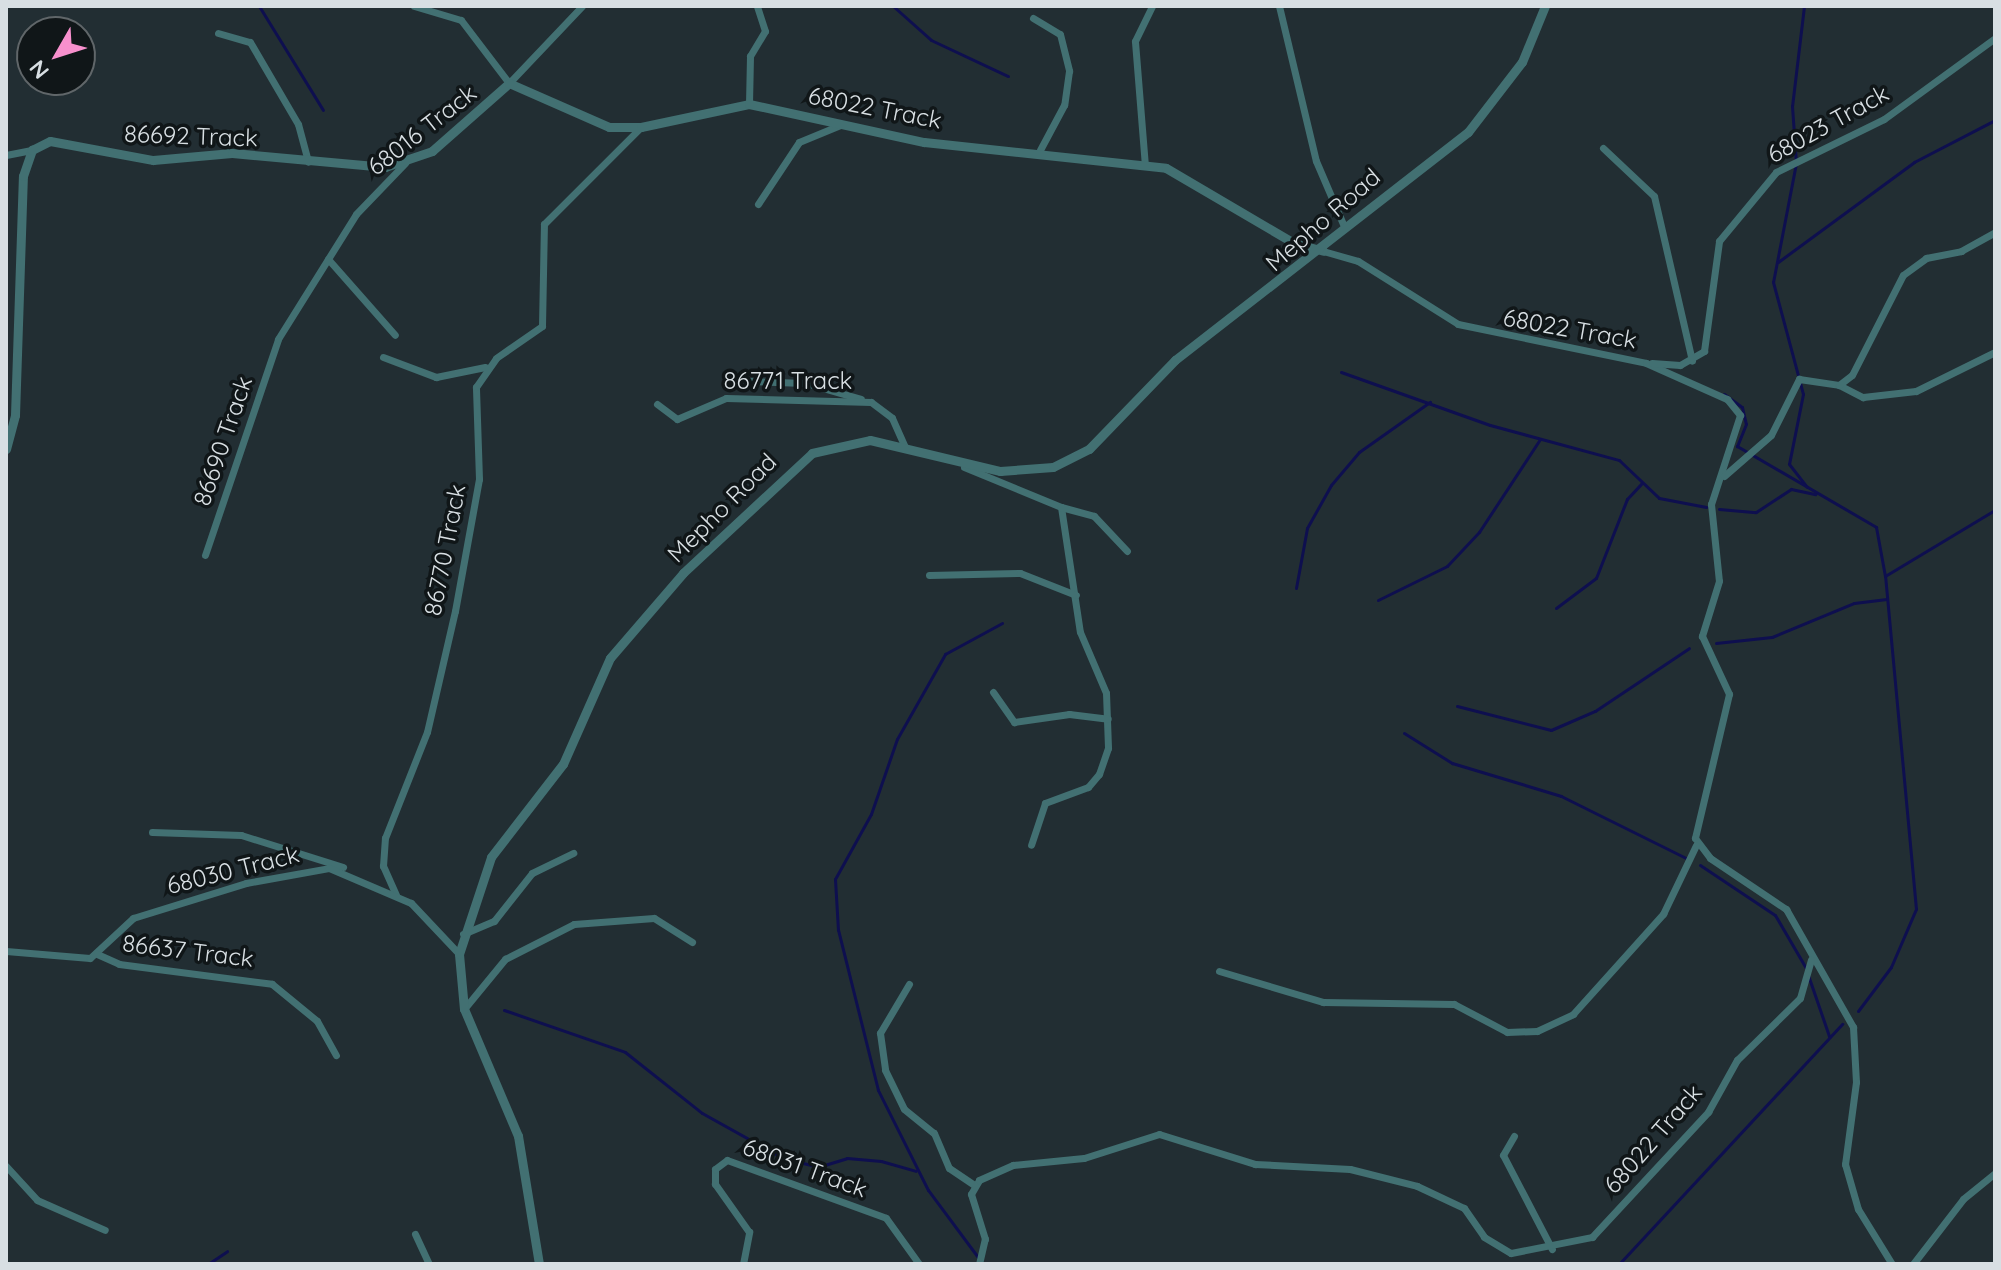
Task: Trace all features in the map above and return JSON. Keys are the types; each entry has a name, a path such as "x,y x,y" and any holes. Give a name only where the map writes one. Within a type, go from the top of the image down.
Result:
{"street":[{"path":"414,6 461,20 509,83"},
{"name":"68016 Track","path":"278,339 363,205 405,163 445,143 509,83 582,6"},
{"path":"749,104 750,56 765,31 757,6"},
{"path":"1145,166 1135,41 1152,6"},
{"path":"1279,6 1316,161 1343,224"},
{"name":"Mepho Road","path":"539,1264 518,1136 464,1009 459,954 463,934 491,857 563,764 600,674 683,573 812,453 855,441 905,447 964,467 1022,470 1073,459 1175,360 1323,251 1343,224 1468,132 1522,62 1545,6"},
{"path":"1033,18 1060,34 1069,71 1064,105 1040,150"},
{"path":"218,33 250,42 298,124 308,164"},
{"name":"68023 Track","path":"1692,361 1707,343 1707,291 1719,241 1776,172 1884,119 1995,38"},
{"name":"68022 Track","path":"509,83 597,124 641,127 749,104 924,142 1040,150 1185,174 1287,239 1358,261 1482,333 1646,363 1736,407 1742,424 1721,478 1710,518 1719,581 1702,636 1729,694 1696,845 1675,898 1584,1003 1566,1021 1521,1034 1454,1004 1323,1002 1219,971"},
{"path":"758,204 799,142 840,125"},
{"path":"383,357 436,377 487,366 542,326 540,232 641,127"},
{"name":"86692 Track","path":"32,150 50,141 153,160 219,153 308,164 405,163"},
{"path":"1603,148 1654,196 1692,361 1646,363"},
{"path":"6,155 32,150 14,287 13,440 6,449"},
{"path":"1839,385 1858,367 1903,275 1926,258 1961,251 1995,232"},
{"path":"328,259 395,335"},
{"name":"86690 Track","path":"205,555 278,339"},
{"path":"1721,478 1771,435 1799,379 1839,385 1863,397 1916,391 1995,352"},
{"name":"86770 Track","path":"396,895 383,866 385,838 427,732 455,611 479,479 474,398 487,366"},
{"path":"749,381 805,383 871,402"},
{"name":"86771 Track","path":"657,404 677,419 726,398 871,402 892,418 905,447"},
{"path":"964,467 1061,507 1094,516 1127,551"},
{"path":"1031,845 1045,803 1088,787 1099,774 1108,719 1076,595 1061,507"},
{"path":"929,575 1020,573 1076,595"},
{"path":"993,692 1014,722 1069,714 1108,719"},
{"path":"152,832 198,828 277,842 352,873"},
{"path":"1696,845 1777,900 1856,1034 1845,1164 1858,1209 1884,1260 1892,1264"},
{"path":"463,934 494,921 532,873 573,853"},
{"name":"68030 Track","path":"97,954 133,918 185,898 320,869 352,873 396,895 459,954"},
{"path":"464,1009 505,959 574,924 654,918 692,942"},
{"path":"6,951 81,959 97,954"},
{"name":"86637 Track","path":"97,954 119,964 272,984 317,1021 336,1055"},
{"name":"68022 Track","path":"1552,1249 1592,1237 1708,1112 1737,1060 1800,998 1812,958"},
{"path":"909,984 880,1033 885,1070 904,1109 934,1133 949,1168 974,1185 985,1246 979,1264"},
{"path":"974,1185 1013,1165 1084,1158 1131,1138 1191,1139 1255,1164 1350,1169 1458,1204 1500,1249 1522,1255 1552,1249 1503,1155 1514,1136"},
{"name":"68031 Track","path":"743,1264 749,1232 717,1190 714,1174 722,1162 895,1225 919,1264"},
{"path":"6,1166 37,1200 105,1230"},
{"path":"1913,1264 1963,1199 1995,1173"},
{"path":"415,1234 429,1264"}],"waterway":[{"path":"259,6 323,110"},
{"path":"893,6 931,40 1008,76"},
{"path":"1804,6 1792,106 1796,163 1773,282 1803,394 1789,464 1807,487"},
{"path":"1778,262 1914,162 1995,120"},
{"path":"1341,372 1490,425 1619,460 1659,498 1706,507"},
{"path":"1724,394 1742,407 1746,424 1737,446 1876,527 1885,576"},
{"path":"1296,588 1307,528 1331,485 1359,452 1430,402"},
{"path":"1378,600 1447,566 1479,532 1540,439"},
{"path":"1556,608 1596,578 1627,499 1641,484"},
{"path":"1719,509 1756,512 1791,489 1815,494"},
{"path":"1858,1011 1891,967 1916,909 1885,576 1995,510"},
{"path":"1716,643 1772,637 1854,603 1887,599"},
{"path":"983,1264 928,1190 878,1090 838,930 835,879 871,814 897,739 945,654 1002,623"},
{"path":"1457,706 1551,730 1595,711 1689,648"},
{"path":"1404,733 1452,763 1561,796 1686,858"},
{"path":"1700,865 1775,915 1806,968"},
{"path":"1808,975 1829,1036"},
{"path":"504,1010 625,1052 702,1113 783,1158 818,1167 847,1158 881,1161 916,1171"},
{"path":"1619,1264 1842,1024"},
{"path":"208,1264 227,1251"}]}
